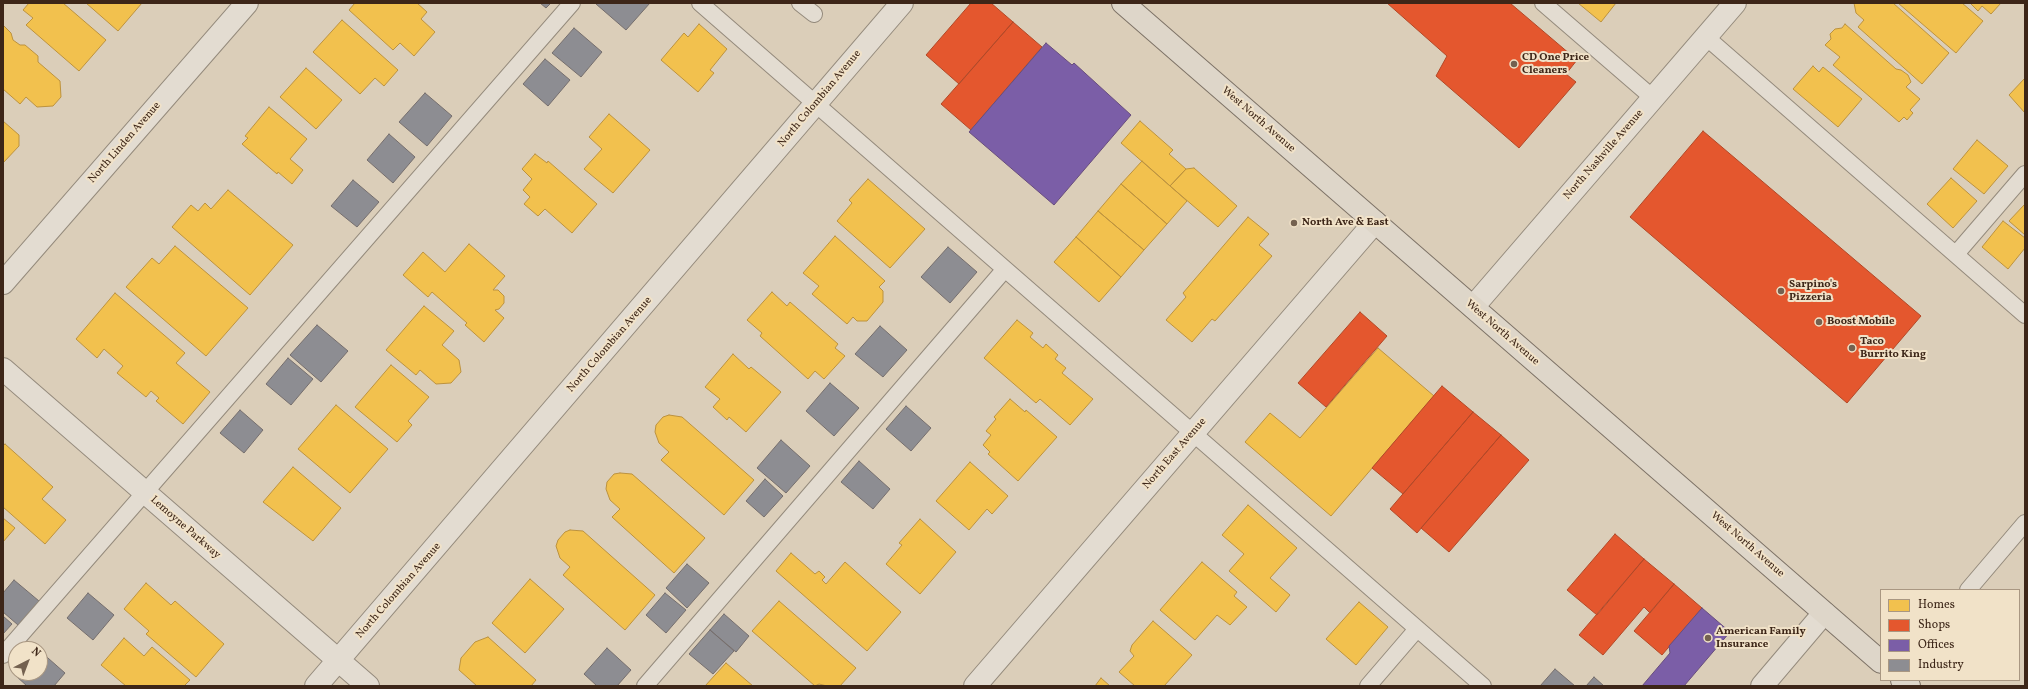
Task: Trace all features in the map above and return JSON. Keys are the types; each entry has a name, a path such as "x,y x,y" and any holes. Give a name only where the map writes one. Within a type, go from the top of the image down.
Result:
{"main road":[{"name":"West North Avenue","path":"1123,3 1880,661"}],"street":[{"name":"North Linden Avenue","path":"3,283 247,3"},
{"name":"North Colombian Avenue","path":"316,686 817,104 902,3"},
{"name":"North Nashville Avenue","path":"1473,307 1735,3"},
{"name":"North East Avenue","path":"975,686 1375,222"},
{"name":"Lemoyne Parkway","path":"3,369 368,686"},
{"path":"1762,686 1824,613"}],"lane":[{"path":"3,655 572,3"},
{"path":"700,3 1483,686"},
{"path":"800,3 810,7"},
{"path":"1543,3 1653,98"},
{"path":"1706,37 2025,314"},
{"path":"1956,254 2025,174"},
{"path":"645,686 1006,269"},
{"path":"1969,589 2025,523"},
{"path":"1368,686 1417,629"}],"building: Homes":[{"path":"29,3 63,3 106,40 79,71 26,25 33,18 23,10"},
{"path":"86,3 142,3 118,31"},
{"path":"355,3 417,3 427,12 421,19 435,32 414,56 400,43 393,50 349,10"},
{"path":"1578,3 1616,3 1601,22"},
{"path":"1854,3 1893,3 1949,53 1922,84 1858,27 1864,20 1856,13"},
{"path":"1898,3 1962,3 1983,21 1956,53"},
{"path":"1970,3 2001,3 1991,14 1982,6 1978,11"},
{"path":"342,20 398,70 384,86 375,78 360,94 313,52"},
{"path":"699,24 727,49 710,70 714,73 698,92 661,60 684,33 688,37"},
{"path":"1845,24 1896,69 1901,70 1908,75 1911,82 1906,87 1920,99 1910,110 1913,113 1907,120 1904,117 1899,122 1833,65 1840,57 1825,45 1831,39 1830,34 1835,29 1842,28"},
{"path":"3,25 11,33 13,40 20,45 25,45 38,56 38,62 60,81 61,97 53,106 37,107 26,97 20,104 3,89"},
{"path":"1813,66 1819,72 1823,67 1862,99 1838,127 1793,89"},
{"path":"306,68 342,100 316,129 280,97"},
{"path":"2025,78 2025,113 2009,95"},
{"path":"269,107 307,139 290,159 303,170 292,184 278,172 277,174 242,144 248,138 245,136"},
{"path":"609,114 650,150 613,193 584,169 602,149 589,137"},
{"path":"3,121 19,135 19,146 3,163"},
{"path":"1140,121 1173,150 1169,154 1186,169 1170,186 1121,143"},
{"path":"1977,140 2008,166 1984,194 1953,169"},
{"path":"535,154 547,163 548,161 597,204 572,233 545,209 538,216 524,204 530,197 523,190 532,179 522,169"},
{"path":"1142,161 1187,201 1167,224 1121,184"},
{"path":"1194,168 1237,206 1218,227 1170,186 1186,169"},
{"path":"1951,178 1977,201 1953,228 1927,204"},
{"path":"868,179 925,229 890,268 837,221 852,203 849,200"},
{"path":"1121,184 1167,224 1144,250 1098,211"},
{"path":"228,190 293,245 250,295 172,227 191,205 198,211 205,203 211,209"},
{"path":"2025,204 2025,235 2009,221"},
{"path":"1098,211 1144,250 1121,277 1076,237"},
{"path":"1248,217 1269,234 1259,245 1272,256 1215,321 1212,319 1192,342 1166,320 1186,297 1183,293"},
{"path":"2003,221 2025,238 2025,248 2008,269 1982,247"},
{"path":"835,236 885,281 879,287 883,291 883,302 867,321 857,321 853,317 847,324 812,294 819,286 803,273"},
{"path":"1076,237 1121,277 1099,302 1054,262"},
{"path":"469,244 505,276 493,290 498,290 504,296 504,303 499,309 495,310 504,318 484,342 465,325 467,323 432,292 428,297 403,275 423,252 445,272"},
{"path":"175,246 248,308 206,356 126,287 152,258 159,264"},
{"path":"772,292 787,306 790,302 838,344 835,348 845,356 824,379 815,371 808,379 760,336 762,333 747,320"},
{"path":"115,293 185,353 176,363 210,392 183,424 156,401 159,398 151,391 146,397 117,373 123,366 104,349 97,358 76,339"},
{"path":"424,306 454,331 442,345 459,360 461,372 451,383 436,384 420,370 416,375 386,350"},
{"path":"1017,320 1033,333 1030,337 1043,348 1046,344 1058,355 1055,359 1066,368 1062,373 1093,399 1070,425 1040,399 1036,403 984,358"},
{"path":"1378,348 1434,396 1331,516 1245,442 1270,413 1300,438"},
{"path":"733,354 749,369 751,367 781,392 746,432 729,417 727,420 713,407 720,399 705,387"},
{"path":"391,365 429,397 408,421 412,425 397,442 355,407"},
{"path":"1010,399 1025,412 1026,410 1057,437 1018,481 988,454 990,452 983,445 991,435 986,431 996,419 994,417"},
{"path":"336,405 388,449 350,493 298,449"},
{"path":"669,415 682,417 754,480 724,515 661,460 669,452 659,443 655,432 656,425 663,417"},
{"path":"5,444 53,487 42,499 66,520 45,544 3,507 3,446"},
{"path":"970,462 1008,496 992,514 987,509 969,530 936,501"},
{"path":"293,467 341,508 313,541 263,502"},
{"path":"614,474 632,474 705,538 674,573 612,517 620,509 610,500 606,489 607,482"},
{"path":"1248,505 1297,548 1270,578 1290,595 1276,612 1229,571 1244,554 1222,535"},
{"path":"3,518 15,528 3,542"},
{"path":"920,519 956,552 920,594 886,564 902,545 899,543"},
{"path":"570,530 583,531 655,595 625,630 563,575 570,567 560,558 556,546 558,540 565,532"},
{"path":"791,553 815,574 819,571 825,577 822,580 826,584 845,562 901,612 867,651 776,571"},
{"path":"1202,562 1237,592 1234,596 1247,607 1230,625 1217,615 1195,640 1160,610"},
{"path":"530,579 564,609 525,653 492,623"},
{"path":"146,583 171,605 175,601 224,644 196,677 146,634 149,631 124,609"},
{"path":"779,601 856,668 840,686 827,686 819,684 815,686 752,631"},
{"path":"1359,602 1388,627 1356,665 1326,639"},
{"path":"1153,621 1192,655 1164,686 1135,686 1119,672 1134,656 1130,651 1132,645"},
{"path":"488,637 536,680 531,686 477,686 459,670 461,658 475,642"},
{"path":"124,638 144,656 152,647 190,680 184,686 126,686 101,665"},
{"path":"726,663 753,686 705,686"},
{"path":"1101,678 1110,686 1095,686"}],"building: Shops":[{"path":"971,3 991,3 1013,22 959,84 926,55"},
{"path":"1387,3 1510,3 1577,60 1566,74 1576,82 1519,148 1436,76 1447,56"},
{"path":"1013,22 1042,47 971,130 941,104"},
{"path":"1703,131 1921,316 1847,403 1630,217"},
{"path":"1360,312 1387,336 1326,407 1298,383"},
{"path":"1442,386 1473,412 1403,494 1372,468"},
{"path":"1473,412 1501,435 1417,533 1390,509"},
{"path":"1501,435 1529,460 1449,552 1421,528"},
{"path":"1615,534 1644,559 1597,615 1567,590"},
{"path":"1644,559 1674,584 1650,613 1644,607 1603,655 1579,635"},
{"path":"1674,584 1702,608 1662,655 1634,631"}],"building: Offices":[{"path":"1046,43 1072,65 1074,63 1131,115 1054,205 969,132"},
{"path":"1702,608 1730,632 1684,686 1642,686 1670,653 1669,646"}],"building: Industry":[{"path":"540,3 551,3 546,8"},
{"path":"650,3 626,30 596,4"},
{"path":"574,28 602,52 581,77 552,53"},
{"path":"545,59 570,80 548,106 523,84"},
{"path":"425,93 452,116 427,146 399,122"},
{"path":"389,134 415,157 393,183 367,160"},
{"path":"353,180 379,202 357,227 331,206"},
{"path":"948,247 977,272 950,303 921,277"},
{"path":"317,325 348,351 321,382 290,355"},
{"path":"880,326 907,350 883,377 855,354"},
{"path":"288,358 313,379 291,405 266,384"},
{"path":"830,383 859,408 834,436 806,411"},
{"path":"906,406 931,428 911,451 886,429"},
{"path":"240,410 263,430 244,453 220,433"},
{"path":"781,440 810,466 786,493 757,468"},
{"path":"859,461 890,489 873,509 841,482"},
{"path":"765,479 783,496 764,517 746,501"},
{"path":"687,564 709,583 687,608 666,588"},
{"path":"14,580 39,601 18,625 3,612 3,593"},
{"path":"88,593 114,615 93,640 67,618"},
{"path":"665,593 686,610 666,633 646,615"},
{"path":"724,614 749,636 736,652 710,630"},
{"path":"3,616 12,624 3,634"},
{"path":"710,630 734,651 713,674 689,654"},
{"path":"607,648 631,670 617,686 597,686 584,674"},
{"path":"48,658 65,673 54,686 27,686 22,681 48,681"},
{"path":"1555,669 1575,686 1540,686"},
{"path":"1594,677 1604,686 1586,686"}],"place":[{"name":"CD One Price Cleaners","path":"1514,64"},
{"name":"North Ave & East","path":"1294,223"},
{"name":"Sarpino's Pizzeria","path":"1781,291"},
{"name":"Boost Mobile","path":"1819,322"},
{"name":"Taco Burrito King","path":"1852,348"},
{"name":"American Family Insurance","path":"1708,638"}]}
